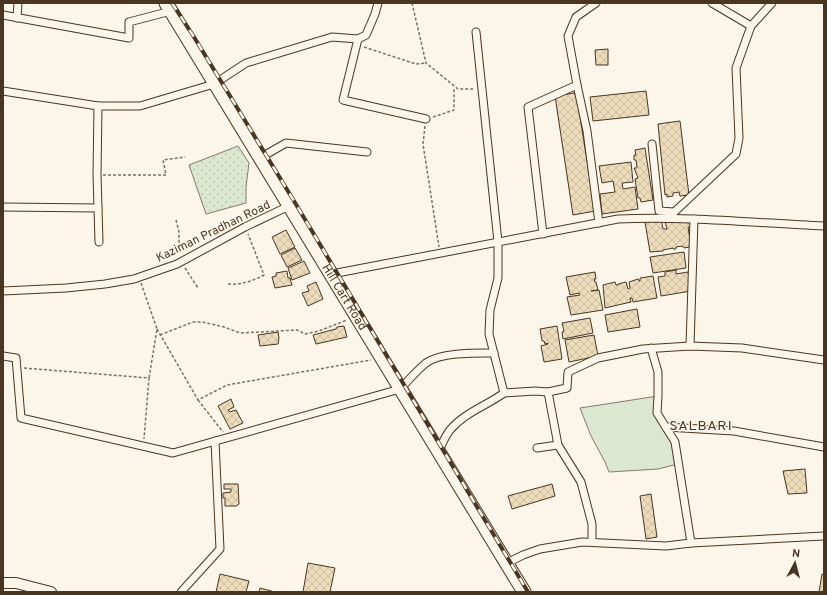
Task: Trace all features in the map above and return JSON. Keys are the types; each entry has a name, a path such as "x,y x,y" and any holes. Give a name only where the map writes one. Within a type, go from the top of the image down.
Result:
{"highway":[{"name":"Hill Cart Road","path":"168,7 524,592"}],"street":[{"path":"17,18 18,3"},
{"path":"378,3 366,36 357,42 343,100 426,119"},
{"path":"596,3 576,18 568,36 587,131 599,223"},
{"path":"712,3 751,26"},
{"path":"668,218 736,154 739,138 736,68 751,26 772,3"},
{"path":"3,15 129,38 129,22 168,7"},
{"path":"476,32 498,242 498,278 490,310 489,334 504,393"},
{"path":"3,91 98,106 140,106 214,84 246,63 332,37 357,42"},
{"path":"543,234 528,107 577,85"},
{"path":"98,106 97,175 99,242"},
{"path":"260,158 286,143 366,152"},
{"path":"652,144 658,210 674,212"},
{"name":"Kaziman Pradhan Road","path":"3,291 66,288 105,284 139,277 183,261 245,227 289,206"},
{"path":"3,207 98,208"},
{"path":"332,276 618,219 668,218 824,226"},
{"path":"690,346 694,219"},
{"path":"438,452 449,431 459,421 504,393 535,391 548,392 567,388 568,372 598,358 643,349 690,346 742,348 824,360"},
{"path":"652,348 658,372 657,413 675,442 691,543"},
{"path":"3,356 16,358 21,418 173,453 400,389 427,362 436,358 452,355 494,353"},
{"path":"548,392 558,445 581,482 592,524 592,542"},
{"path":"666,427 734,431 824,447"},
{"path":"181,592 220,549 215,441"},
{"path":"537,448 558,445"},
{"path":"508,564 509,562 523,555 540,549 582,542 666,546 691,543 824,536"},
{"path":"3,583 16,583 51,592"}],"path":[{"path":"412,3 426,63 458,89 482,89"},
{"path":"357,42 416,64 426,63"},
{"path":"440,254 423,144 426,119 454,110 454,88"},
{"path":"97,175 166,175 163,160 185,156"},
{"path":"176,220 179,232 179,245 183,261 198,288"},
{"path":"228,284 237,285 256,280 264,275 245,227"},
{"path":"139,277 160,335 198,400 228,438"},
{"path":"160,335 193,322 202,322 224,327 240,333 297,330 304,334 319,332 356,316"},
{"path":"143,446 149,378 157,329"},
{"path":"198,400 227,385 381,358"},
{"path":"17,367 149,378"}],"green space":[{"path":"238,146 249,163 246,203 206,214 189,165"},
{"path":"658,396 657,413 675,442 678,464 658,469 609,472 591,436 580,408"}],"building":[{"path":"608,49 608,65 596,65 595,50"},
{"path":"646,91 649,115 593,121 590,97"},
{"path":"574,93 577,98 595,211 573,215 555,96"},
{"path":"680,121 689,195 680,196 679,192 673,193 673,196 667,197 667,194 665,195 658,124"},
{"path":"645,148 653,200 641,202 640,198 638,198 635,179 638,178 634,168 637,168 634,155 636,155 635,150"},
{"path":"631,162 633,182 622,183 623,189 635,187 638,209 602,214 600,194 615,192 613,181 602,183 599,166"},
{"path":"661,219 663,229 667,229 665,221 688,220 692,227 688,227 690,240 689,247 684,248 683,246 676,247 676,249 673,248 663,251 650,252 645,222"},
{"path":"286,230 295,247 280,254 272,237"},
{"path":"295,248 302,260 287,267 281,255"},
{"path":"684,252 686,268 653,273 650,257"},
{"path":"304,261 310,273 292,280 288,268"},
{"path":"676,270 676,274 688,272 691,291 661,296 658,277 665,276 665,272"},
{"path":"287,271 288,278 290,278 292,285 275,288 272,277 276,276 276,273"},
{"path":"595,272 596,279 594,279 598,290 591,291 599,290 603,310 571,315 567,297 580,295 579,293 570,295 566,277"},
{"path":"653,276 657,298 633,302 632,298 630,298 631,302 605,308 603,285 615,282 616,285 618,285 626,282 628,289 630,288 629,282 638,279 640,281 640,278"},
{"path":"316,282 323,299 308,306 302,293 309,291 307,286"},
{"path":"637,309 640,327 608,332 605,315"},
{"path":"590,318 593,333 563,339 562,332 564,331 562,323"},
{"path":"344,326 347,337 316,344 313,335"},
{"path":"557,326 562,359 544,362 541,346 548,343 545,344 544,341 542,341 540,329"},
{"path":"278,332 278,344 260,346 258,335"},
{"path":"594,335 598,356 569,362 565,340"},
{"path":"231,399 234,407 228,410 230,412 236,410 243,423 230,429 218,406"},
{"path":"805,469 807,493 788,494 783,471"},
{"path":"224,484 238,484 239,504 236,506 225,506 225,498 223,498 223,493 231,492 231,489 224,489"},
{"path":"552,484 555,496 512,509 508,496"},
{"path":"651,494 657,537 646,539 640,496"},
{"path":"308,563 335,568 330,592 303,592"},
{"path":"220,574 249,581 246,592 216,592"},
{"path":"822,574 824,575 824,592 819,592"},
{"path":"260,588 275,592 259,592"}],"railway":[{"path":"172,3 294,201 528,592"}],"district":[{"name":"SALBARI","path":"701,425"}]}
